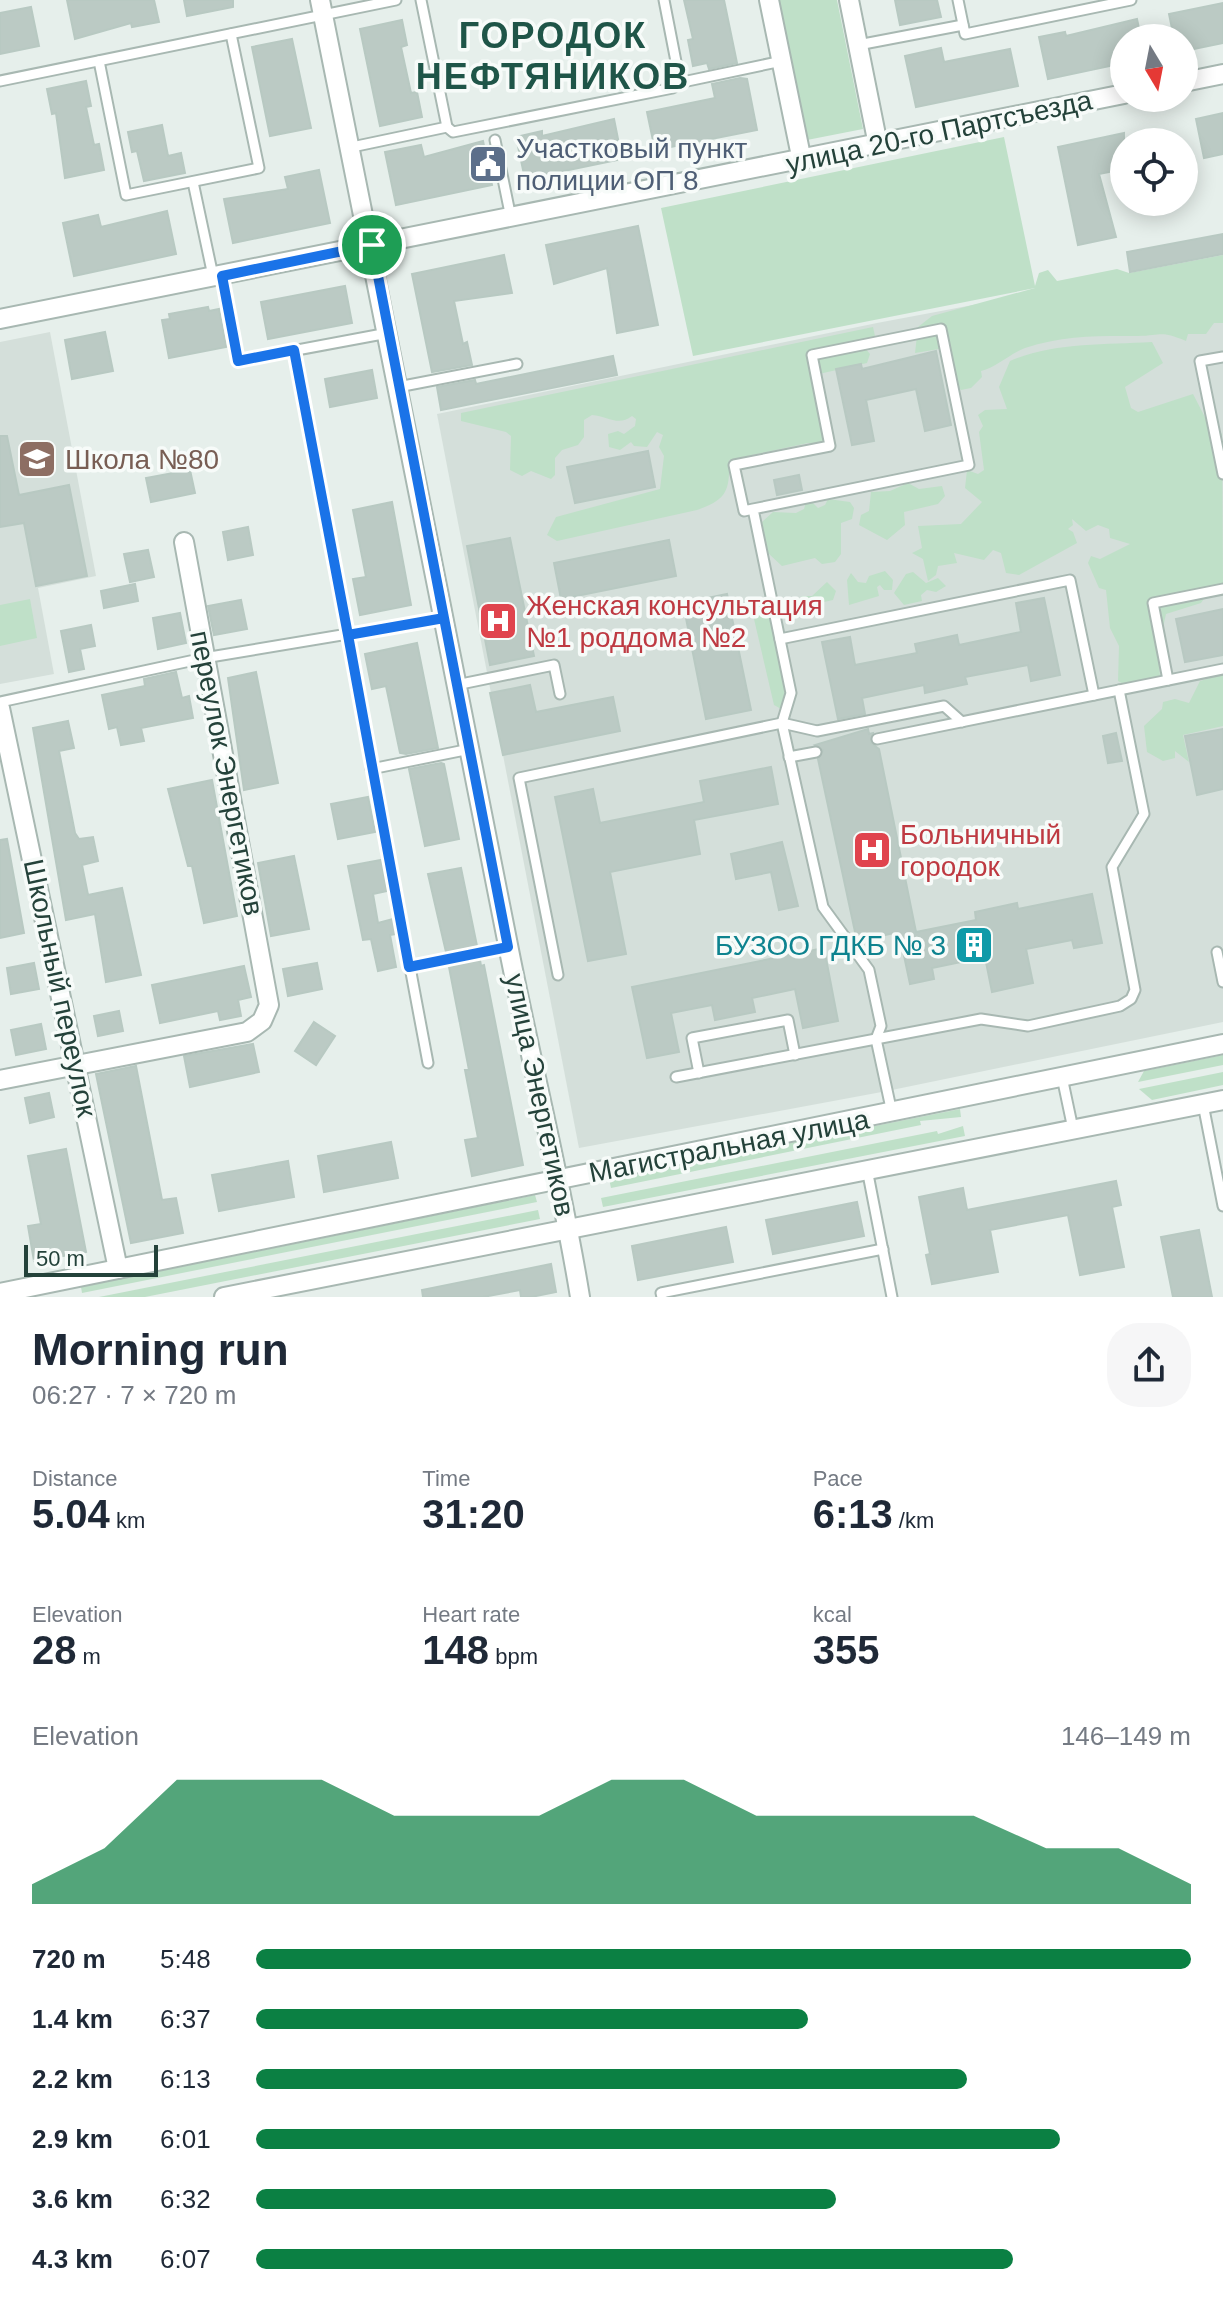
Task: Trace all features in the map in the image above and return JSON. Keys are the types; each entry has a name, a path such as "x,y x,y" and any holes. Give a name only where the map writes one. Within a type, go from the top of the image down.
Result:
{"street":[{"path":"769,0 802,161"},
{"path":"849,0 878,145"},
{"name":"улица Энергетиков","path":"322,7 372,245 508,947 569,1228 580,1297"},
{"path":"1198,79 1223,74"},
{"name":"улица 20-го Партсъезда","path":"0,319 802,161 1110,97"},
{"name":"переулок Энергетиков","path":"77,1065 247,1032 262,1021 269,1005 269,987 184,542"},
{"name":"Школьный переулок","path":"0,705 118,1269"},
{"name":"Магистральная улица","path":"0,1293 1223,1044"},
{"path":"0,1080 77,1065"},
{"name":"Магистральная улица","path":"224,1297 1223,1100"}],"lane":[{"path":"0,81 231,34 322,7 396,0"},
{"path":"421,0 447,127 453,132 673,88 678,83 782,61"},
{"path":"664,0 678,83"},
{"path":"958,0 965,34 1131,0"},
{"path":"858,45 963,25"},
{"path":"99,61 126,195 193,182 259,168 231,34"},
{"path":"352,147 447,127"},
{"path":"495,140 511,218"},
{"path":"193,182 238,361 388,333"},
{"path":"941,329 969,465 753,509 744,511 734,465 830,446 812,355 941,329"},
{"path":"294,350 428,1063"},
{"path":"1223,357 1200,361 1223,474"},
{"path":"398,387 517,364"},
{"path":"753,509 791,693 782,723 823,907 869,970 881,1026 876,1039 892,1113"},
{"path":"780,639 1070,580 1094,695"},
{"path":"1168,680 1153,603 1223,589"},
{"path":"0,705 204,658 444,618"},
{"path":"456,685 554,665 560,694"},
{"path":"877,739 1223,669"},
{"path":"676,1077 981,1019 1028,1026 1120,1006 1131,999 1135,990 1112,867 1144,814 1119,690"},
{"path":"558,975 519,778 782,723 817,731 944,706 962,722"},
{"path":"371,769 470,749"},
{"path":"789,757 816,752"},
{"path":"409,967 508,947"},
{"path":"1217,952 1223,982"},
{"path":"699,1073 692,1038 788,1020 795,1055"},
{"path":"1062,1077 1073,1129"},
{"path":"1203,1104 1221,1183 1223,1206"},
{"path":"867,1169 892,1297"},
{"path":"662,1297 661,1293 883,1249"}],"shaded area":[{"name":"Больничный городок","path":"1223,258 1223,1022 887,1091 579,1148 437,414 877,323"},
{"name":"Школа №80","path":"50,332 96,576 38,588 54,674 0,684 0,342"}],"green space":[{"path":"778,0 837,0 863,129 807,140"},
{"path":"1004,137 1035,286 1039,273 1048,270 1057,281 1117,269 1129,273 1223,255 1223,323 1214,323 1206,334 1188,334 1186,341 1161,334 1082,337 1039,344 981,371 982,377 971,388 961,390 948,377 939,349 915,353 918,327 932,316 1035,288 693,356 661,208"},
{"path":"873,327 875,336 865,348 870,354 867,363 819,374 816,392 826,404 830,416 827,444 808,443 729,460 725,492 715,502 697,510 557,541 547,535 556,517 660,489 664,456 659,447 663,435 657,432 647,447 634,446 631,442 620,450 609,447 608,434 618,431 624,434 635,426 636,419 632,416 617,421 592,415 584,420 584,437 578,445 562,450 555,458 555,475 551,479 531,471 522,476 510,470 511,436 506,432 461,421 461,413"},
{"path":"1152,342 1163,363 1125,387 1131,408 1138,412 1193,394 1208,423 1222,434 1223,585 1212,587 1201,603 1166,614 1158,650 1160,677 1125,685 1118,681 1119,646 1110,628 1106,590 1099,588 1088,563 1091,556 1100,559 1130,544 1110,538 1109,529 1098,525 1086,531 1072,519 1073,525 1068,529 1073,532 1077,543 1019,575 1006,573 1001,553 993,550 984,560 954,553 957,563 938,566 936,575 928,581 923,559 912,553 922,548 918,526 961,524 982,502 965,488 967,470 978,474 984,470 979,432 983,426 978,415 985,410 1007,409 999,387 1010,361 1062,347"},
{"path":"908,483 919,489 942,486 945,496 938,504 904,512 905,525 887,540 859,525 861,515 869,511 871,492 890,491"},
{"path":"828,499 850,502 854,508 852,519 841,523 841,554 835,562 822,564 815,558 782,566 768,553 762,522 773,512 796,513 811,501 818,508 825,505"},
{"path":"885,571 893,580 892,590 884,590 880,585 877,587 879,596 849,605 847,580 851,573 858,582 866,583 869,576"},
{"path":"913,572 926,583 938,578 946,586 936,592 927,590 921,595 922,601 904,605 894,593 906,574"},
{"path":"827,582 836,591 833,600 824,602 822,614 797,613 795,604 802,596 812,596"},
{"path":"30,599 37,638 0,646 0,605"},
{"path":"764,603 769,609 788,693 783,710 774,705 754,619 753,610"},
{"path":"1223,674 1223,726 1183,735 1189,762 1175,751 1175,758 1163,761 1147,752 1144,726 1162,709 1163,702 1175,699 1189,703 1200,681"},
{"path":"1223,1055 1223,1065 1138,1082 1144,1071"},
{"path":"1223,1072 1223,1085 1152,1100 1139,1089"},
{"path":"960,1109 961,1117 920,1121 921,1125 611,1188 609,1179"},
{"path":"963,1126 965,1136 603,1207 601,1198 937,1131 938,1134"},
{"path":"535,1195 537,1202 82,1293 81,1287"},
{"path":"538,1210 540,1219 145,1297 99,1297"}],"building":[{"path":"67,0 154,0 159,22 132,27 131,23 75,39"},
{"path":"184,0 233,0 233,7 187,16"},
{"path":"684,0 724,0 737,63 709,69 707,63 693,66 688,40 693,39"},
{"path":"895,0 937,0 941,17 900,25"},
{"path":"1223,3 1223,43 1198,48 1198,24 1171,24 1169,14"},
{"path":"31,7 39,46 0,54 0,13"},
{"path":"1137,19 1138,24 1116,24"},
{"path":"402,20 407,45 401,47 411,93 417,92 422,117 380,126 360,29"},
{"path":"1110,25 1110,66 1048,79 1039,37 1065,32 1066,36"},
{"path":"292,39 311,128 270,136 252,47"},
{"path":"941,48 944,62 1010,49 1018,86 916,107 905,56"},
{"path":"747,79 757,130 655,150 647,112 715,98 712,84"},
{"path":"86,81 91,106 86,107 94,145 99,144 104,170 65,178 56,113 52,114 47,89"},
{"path":"1223,113 1223,154 1204,158 1196,119"},
{"path":"614,119 622,159 525,179 516,137 542,131 542,136"},
{"path":"162,125 168,156 181,153 185,173 144,181 137,151 132,152 128,132"},
{"path":"1110,136 1110,172 1099,174 1116,237 1078,245 1058,147"},
{"path":"483,141 492,185 396,205 385,152 421,145 424,157"},
{"path":"319,170 330,223 233,243 224,199 288,189 285,177"},
{"path":"167,211 176,254 74,276 63,223 98,215 101,227"},
{"path":"638,226 658,325 617,333 607,268 554,284 546,245"},
{"path":"1223,234 1223,254 1130,272 1127,252"},
{"path":"504,255 512,293 454,301 463,344 467,342 472,365 432,372 412,274"},
{"path":"345,286 352,323 268,339 261,302"},
{"path":"208,307 209,311 219,309 226,347 169,358 162,320 170,319 169,314"},
{"path":"105,332 113,371 72,379 65,340"},
{"path":"936,351 951,425 925,431 916,389 866,400 874,441 852,445 836,369 861,364 862,369"},
{"path":"613,356 617,375 441,410 437,387 475,380 476,384"},
{"path":"372,370 377,398 330,407 325,379"},
{"path":"0,436 7,436 19,495 69,485 87,576 36,586 24,523 0,527"},
{"path":"648,451 655,487 575,503 567,467"},
{"path":"190,470 195,493 151,502 146,478"},
{"path":"799,475 802,490 777,495 774,480"},
{"path":"392,502 411,605 360,615 353,579 366,577 353,510"},
{"path":"248,527 253,555 228,560 223,532"},
{"path":"510,538 534,656 490,665 467,546"},
{"path":"669,540 676,576 561,599 554,563"},
{"path":"148,550 154,577 130,582 124,554"},
{"path":"135,584 138,601 104,608 101,591"},
{"path":"727,594 751,710 706,719 683,603"},
{"path":"1044,598 1060,675 1031,681 1028,665 965,677 967,684 925,693 924,685 862,698 865,714 838,719 822,642 850,637 855,665 917,653 915,644 957,635 959,645 1021,632 1016,603"},
{"path":"241,600 247,629 214,635 208,606"},
{"path":"1223,609 1223,655 1185,662 1176,619"},
{"path":"180,613 186,643 158,649 153,618"},
{"path":"91,625 95,646 80,649 84,669 69,672 61,631"},
{"path":"417,643 438,748 406,754 400,753 386,686 372,689 365,654"},
{"path":"176,672 182,698 189,696 193,718 141,728 144,741 121,745 117,727 109,729 102,695 145,686 144,679"},
{"path":"256,672 278,783 244,790 228,678"},
{"path":"530,685 536,712 613,697 620,731 503,755 490,693"},
{"path":"68,721 74,748 59,751 75,833 79,839 93,837 98,861 82,865 88,895 122,888 141,975 106,982 95,914 66,920 33,728"},
{"path":"868,729 869,734 873,733 871,743 879,749 916,932 976,920 975,912 1017,903 1018,909 1092,894 1102,943 1074,948 1072,940 1026,949 1033,983 992,992 985,957 932,968 934,979 910,984 899,932 857,941 818,759 823,750 815,745"},
{"path":"1223,729 1223,789 1197,795 1185,736"},
{"path":"1116,733 1122,761 1108,763 1103,736"},
{"path":"444,764 459,839 425,846 409,769"},
{"path":"771,767 778,804 694,820 700,854 610,872 626,954 588,961 555,797 593,789 600,823 704,802 700,781"},
{"path":"212,780 237,916 204,923 192,866 188,866 168,789"},
{"path":"368,797 375,832 338,839 331,804"},
{"path":"7,839 24,933 0,938 0,840"},
{"path":"782,842 798,906 779,910 771,872 736,879 731,854"},
{"path":"294,856 309,929 271,936 258,863"},
{"path":"381,860 387,891 373,894 378,923 393,919 396,934 390,935 396,967 378,971 371,939 363,940 348,866"},
{"path":"461,868 477,946 446,952 428,874"},
{"path":"824,948 838,1021 803,1028 795,989 752,998 755,1012 715,1020 712,1005 671,1013 679,1052 647,1058 632,987"},
{"path":"480,960 481,966 484,965 523,1165 472,1176 465,1140 478,1138 465,1070 469,1070 449,967"},
{"path":"34,963 39,989 11,994 7,968"},
{"path":"317,963 322,989 288,996 283,969"},
{"path":"244,966 251,997 238,1000 241,1016 220,1020 218,1011 160,1023 152,985"},
{"path":"119,1011 123,1031 98,1036 94,1016"},
{"path":"314,1022 335,1036 316,1065 295,1051"},
{"path":"41,1024 46,1049 16,1055 11,1030"},
{"path":"253,1044 259,1072 190,1087 184,1056"},
{"path":"136,1066 162,1200 176,1198 183,1233 131,1243 96,1074"},
{"path":"49,1093 54,1117 30,1123 25,1098"},
{"path":"391,1142 398,1178 324,1192 318,1156"},
{"path":"66,1149 86,1252 34,1261 28,1226 41,1224 28,1156"},
{"path":"288,1161 294,1197 219,1211 212,1175"},
{"path":"1116,1181 1121,1205 1112,1207 1124,1267 1080,1275 1068,1215 990,1230 998,1272 932,1284 926,1255 930,1254 919,1197 963,1188 967,1210"},
{"path":"857,1202 864,1236 773,1254 766,1220"},
{"path":"726,1227 733,1262 638,1280 632,1246"},
{"path":"1199,1230 1212,1297 1173,1297 1161,1237"},
{"path":"551,1264 556,1292 531,1297 521,1297 520,1290 483,1297 423,1297 422,1290"}],"place":[{"name":"Участковый пункт полиции ОП 8","path":"488,164"},
{"name":"Школа №80","path":"37,459"},
{"name":"Женская консультация №1 роддома №2","path":"498,621"},
{"name":"Больничный городок","path":"872,850"},
{"name":"БУЗОО ГДКБ № 3","path":"974,945"}],"district":[{"name":"ГОРОДОК НЕФТЯНИКОВ","path":"553,56"}],"route":[{"path":"372,245 222,276 238,361 294,350 348,635 444,618 508,947 409,967 348,635 444,618 372,245"}]}
